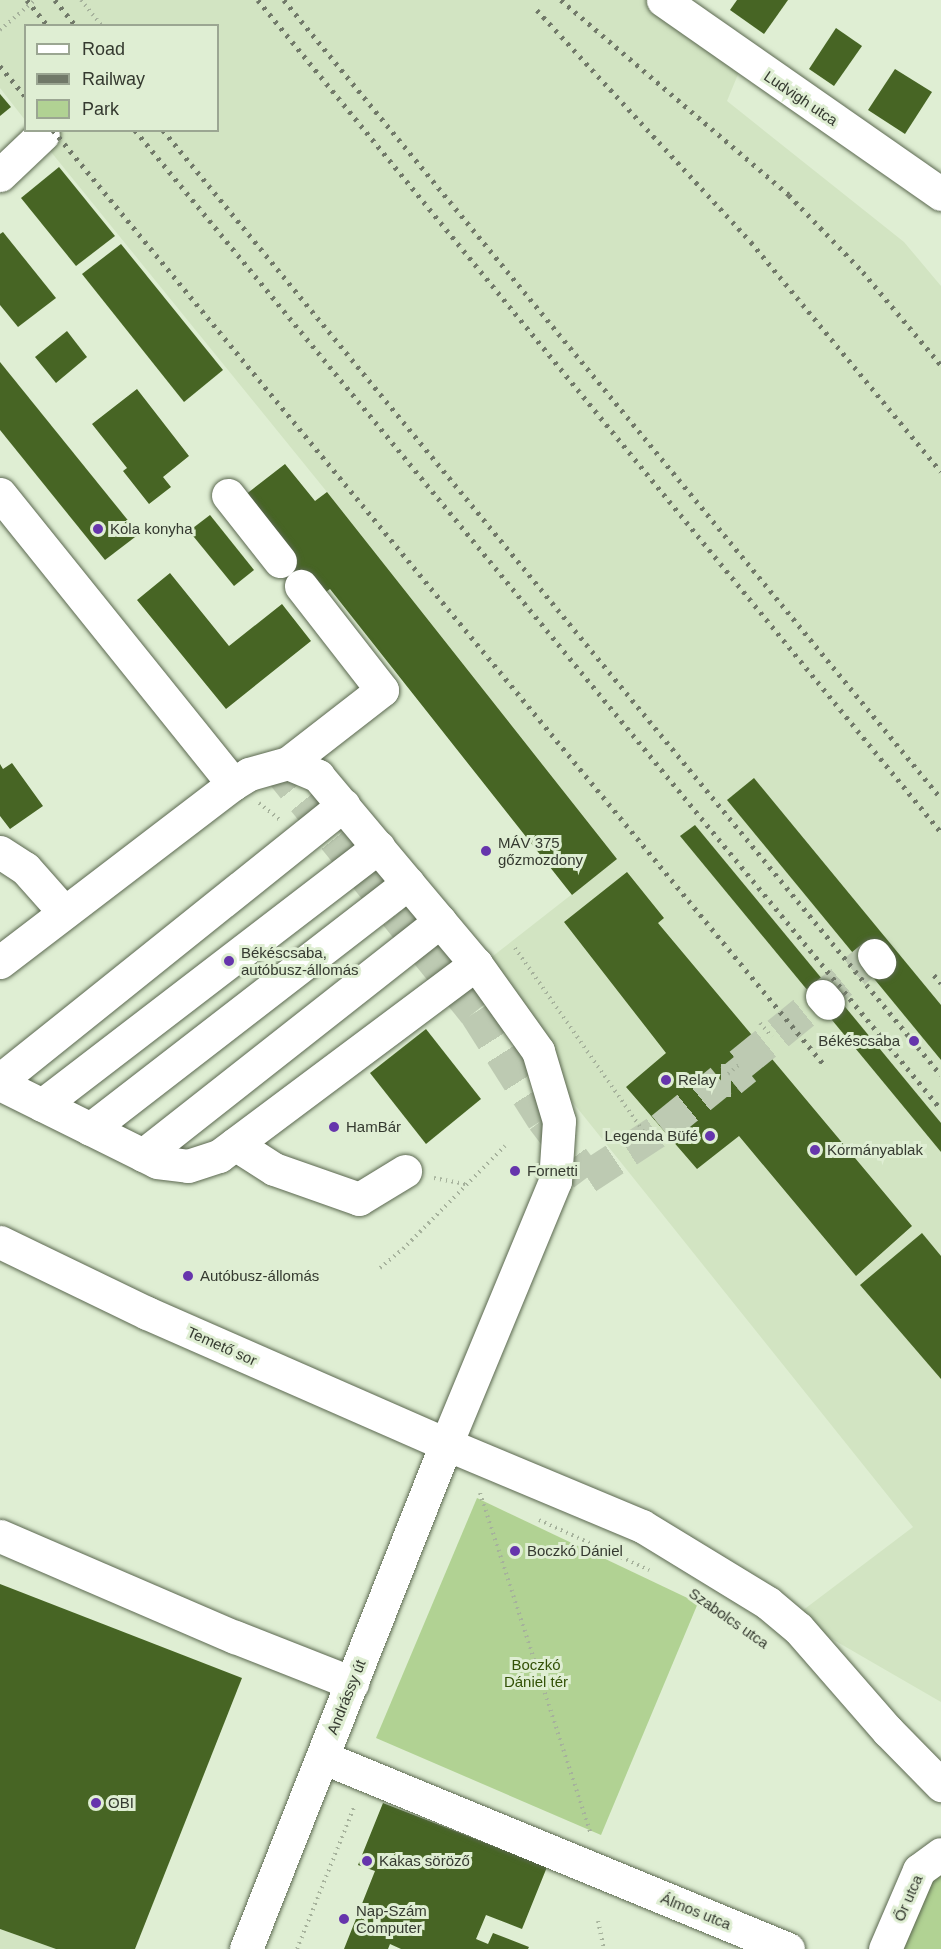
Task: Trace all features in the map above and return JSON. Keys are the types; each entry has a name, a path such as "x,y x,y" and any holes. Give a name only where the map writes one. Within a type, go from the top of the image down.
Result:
{"street":[{"name":"Ludvigh utca","path":"663,0 740,56 941,194"},
{"path":"0,175 43,134"},
{"path":"0,494 233,784"},
{"path":"228,495 280,561"},
{"path":"0,962 233,784 249,774 288,763 382,690 301,586"},
{"name":"Andrássy út","path":"246,1949 440,1458 555,1182 559,1122 538,1051 476,964 318,776 288,763"},
{"path":"343,805 0,1082 157,1162 188,1166 219,1156 476,964"},
{"path":"42,1104 378,847"},
{"path":"0,852 25,868 64,912"},
{"path":"90,1129 408,883"},
{"path":"143,1155 440,921"},
{"path":"235,1144 274,1169 359,1199 405,1171"},
{"name":"Temető sor","path":"0,1242 147,1313 368,1410 440,1458"},
{"name":"Szabolcs utca","path":"440,1458 642,1526 768,1603 798,1628 888,1731 941,1785"},
{"path":"0,1536 235,1637 351,1683"},
{"name":"Álmos utca","path":"322,1757 788,1949"},
{"name":"Őr utca","path":"885,1949 919,1870 941,1854"}],"path":[{"path":"0,30 35,0"},
{"path":"81,0 100,24"},
{"path":"515,948 652,1144"},
{"path":"760,1023 772,1037"},
{"path":"728,1074 740,1064"},
{"path":"380,1268 403,1249 505,1146"},
{"path":"440,1458 479,1492 490,1497"},
{"path":"479,1492 604,1873"},
{"path":"532,1516 658,1574"},
{"path":"297,1949 366,1775"},
{"path":"598,1921 604,1949"}],"shaded area":[{"path":"0,0 651,0 741,67 727,101 904,242 941,286 941,1702 794,1617 913,1527 470,974 617,859 327,492 35,132 219,132 219,24 24,24 24,119 0,88"},
{"path":"0,1929 56,1949 0,1949"}],"green space":[{"name":"Boczkó Dániel tér","path":"477,1498 698,1603 601,1835 376,1738"},
{"path":"941,1859 941,1949 890,1949"}],"building":[{"path":"737,0 788,0 764,34 730,10"},
{"path":"836,28 862,46 834,86 809,69"},
{"path":"895,69 932,92 905,134 868,110"},
{"path":"0,94 11,107 0,116"},
{"path":"59,167 115,236 76,266 21,198"},
{"path":"3,232 56,298 18,327 0,305 0,234"},
{"path":"121,244 223,370 184,402 82,274"},
{"path":"67,331 87,357 56,383 35,357"},
{"path":"0,362 139,534 105,560 0,430"},
{"path":"137,389 189,456 163,477 171,487 149,504 123,471 127,468 92,424"},
{"path":"285,464 315,501 327,492 617,859 572,895 330,589 318,598 240,499"},
{"path":"210,515 254,570 234,586 189,531"},
{"path":"170,573 229,646 282,604 311,641 226,709 137,600"},
{"path":"12,763 43,806 10,829 0,816 0,764 3,769"},
{"path":"754,778 941,1005 941,1060 727,800"},
{"path":"695,825 941,1123 941,1152 680,836"},
{"path":"627,872 664,918 658,923 912,1226 856,1276 739,1136 697,1169 626,1087 666,1053 564,922"},
{"path":"426,1029 481,1099 426,1144 370,1073"},
{"path":"922,1233 941,1256 941,1379 860,1285"},
{"name":"OBI","path":"0,1584 242,1678 135,1949 56,1949 0,1929"},
{"path":"383,1803 547,1867 522,1929 486,1915 476,1939 488,1944 493,1933 529,1947 528,1949 401,1949 390,1944 388,1949 344,1949 375,1871 358,1865"}],"tunnel":[{"path":"273,762 475,1012 543,1119 587,1177 662,1128 721,1080 731,1080 746,1068 745,1059"},
{"path":"740,1064 874,955"}],"railway":[{"path":"27,0 46,24"},
{"path":"55,0 74,24"},
{"path":"258,0 941,832"},
{"path":"284,0 941,798"},
{"path":"561,0 789,195 863,272 941,365"},
{"path":"537,10 751,242 941,472"},
{"path":"0,66 24,95"},
{"path":"55,132 825,1066"},
{"path":"137,132 941,1109"},
{"path":"165,132 941,1075"},
{"path":"934,975 941,983"}],"place":[{"name":"Kola konyha","path":"98,529"},
{"name":"MÁV 375 gőzmozdony","path":"486,851"},
{"name":"Békéscsaba, autóbusz-állomás","path":"229,961"},
{"name":"Békéscsaba","path":"914,1041"},
{"name":"Relay","path":"666,1080"},
{"name":"HamBár","path":"334,1127"},
{"name":"Legenda Büfé","path":"710,1136"},
{"name":"Kormányablak","path":"815,1150"},
{"name":"Fornetti","path":"515,1171"},
{"name":"Autóbusz-állomás","path":"188,1276"},
{"name":"Boczkó Dániel","path":"515,1551"},
{"name":"OBI","path":"96,1803"},
{"name":"Kakas söröző","path":"367,1861"},
{"name":"Nap-Szám Computer","path":"344,1919"}]}
